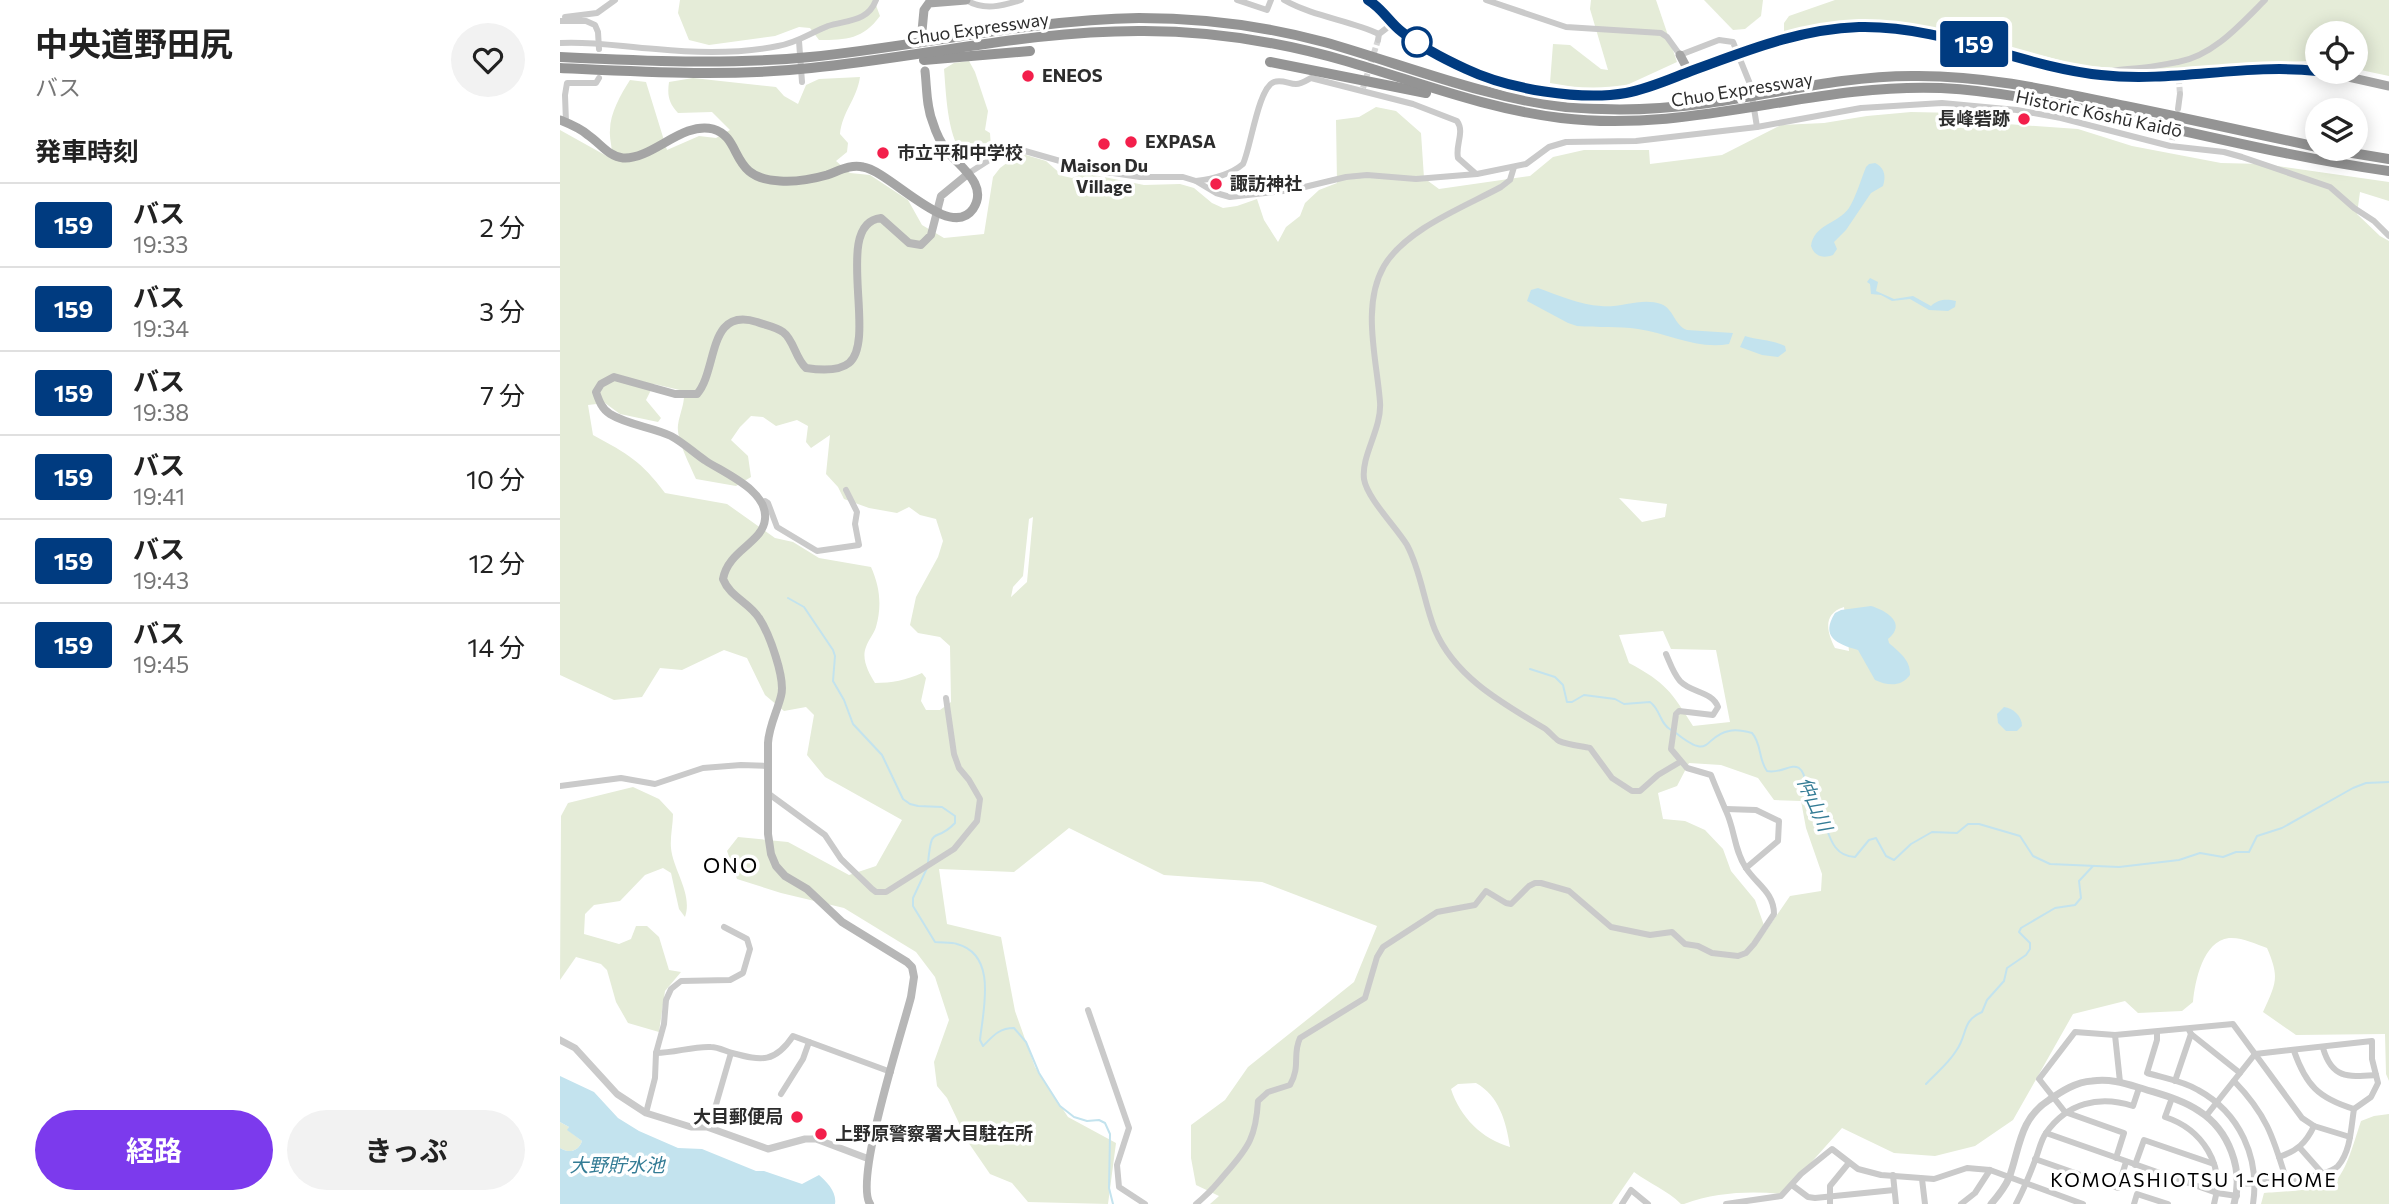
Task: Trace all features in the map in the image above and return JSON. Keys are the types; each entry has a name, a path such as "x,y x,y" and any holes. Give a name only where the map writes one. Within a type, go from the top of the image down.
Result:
{"highway":[{"name":"Chuo Expressway","path":"560,57 672,62 761,60 856,52 1071,22 1180,19 1252,27 1318,40 1475,89 1569,107 1665,108 1883,76 1940,76 2023,85 2305,144"},
{"name":"Chuo Expressway","path":"560,68 714,74 807,69 1061,35 1108,31 1180,32 1250,39 1315,53 1504,108 1598,121 1667,120 1872,90 1969,90 2055,103 2314,158 2389,171"},
{"path":"807,69 1030,51"},
{"path":"1270,62 1504,108"},
{"path":"2368,156 2389,159"}],"main road":[{"path":"922,31 925,2 966,0"},
{"path":"1368,0 1382,9 1392,24 1426,48 1467,70 1534,89 1608,95 1638,90 1796,36 1842,28 1875,27 1931,33 2057,67 2102,75 2175,76 2282,69 2305,70"},
{"path":"1680,55 1689,72"},
{"path":"563,121 587,133 608,152 621,158 637,155 696,129 711,129 724,136 741,164 755,177 774,181 796,181 861,166 881,175 930,210 950,218 961,217 972,211 978,197 975,183 946,149 936,132 928,106 925,71"},
{"path":"2368,81 2389,86"},
{"path":"870,1204 867,1198 869,1159 914,985 912,967 902,958 842,922 807,889 785,876 776,866 771,854 768,834 769,730 782,695 781,676 761,621 752,608 730,592 723,579 730,559 764,526 762,502 752,491 684,443 607,413 596,392 601,384 614,377 675,394 697,394 704,385 717,338 723,327 740,319 781,331 788,337 796,355 806,368 839,368 848,363 858,340 858,249 865,225 881,218 909,243 921,245 931,234 941,196 968,173"}],"street":[{"path":"560,19 597,13 615,0"},
{"path":"560,43 706,52 743,51 799,41 825,27 862,18 869,13 876,0"},
{"path":"966,0 976,6 998,7 1021,0"},
{"path":"1237,0 1267,9 1271,0"},
{"path":"1284,0 1318,16 1368,29 1379,37 1392,24"},
{"path":"1486,0 1566,27 1661,33 1680,55 1719,40 1730,40 1735,44 1750,84 1757,125"},
{"path":"2102,75 2118,68 2178,65 2210,49 2265,0"},
{"path":"560,19 593,23 597,28 599,46"},
{"path":"799,41 802,82"},
{"path":"563,121 567,83 596,83 598,78"},
{"path":"968,173 997,155 1018,149 1093,170 1140,177 1210,179 1243,164 1267,87 1273,82 1297,84 1311,79 1345,85 1413,104 1457,121 1461,129 1457,145 1458,158 1477,174"},
{"path":"2178,109 2180,94"},
{"name":"Historic Kōshū Kaidō","path":"1514,167 1526,164 1557,143 1636,141 1861,108 1942,103 2017,110 2224,152 2330,187 2389,236"},
{"path":"1196,180 1216,193 1230,197 1292,190 1346,177 1367,175 1416,178 1477,174 1514,167 1510,180 1501,187 1413,236 1393,253 1383,267 1374,293 1373,310 1381,406 1375,438 1364,467 1367,489 1408,548 1437,634 1457,664 1476,683 1497,700 1548,730 1557,741 1590,748 1612,778 1632,791 1640,791 1658,775 1680,762"},
{"path":"762,502 768,503 777,527 817,551 859,545 855,524 857,512 846,490"},
{"path":"1196,1204 1216,1189 1249,1146 1257,1120 1258,1101 1268,1092 1290,1085 1296,1074 1300,1038 1365,998 1377,957 1383,947 1437,912 1475,905 1486,891 1506,904 1511,904 1529,887 1541,883 1569,891 1611,927 1650,935 1672,932 1685,944 1698,946 1712,953 1738,956 1746,953 1754,944 1774,914 1774,906 1764,887 1746,868 1736,850 1726,809 1711,775 1692,771 1680,762 1671,749 1676,714 1684,711 1713,715 1718,707 1714,700 1679,679 1666,654"},
{"path":"769,794 825,835 841,859 872,889 886,892 954,849 971,830 980,812 978,793 959,768 954,754 946,698"},
{"path":"560,786 621,778 654,784 703,768 768,766"},
{"path":"1726,809 1756,810 1779,821 1778,841 1746,868"},
{"path":"646,1113 655,1078 656,1053 664,1024 666,1000 671,989 681,981 730,980 743,973 750,949 747,939 724,927"},
{"path":"1088,1010 1129,1128 1117,1165 1119,1187 1145,1204"},
{"path":"2116,1158 2124,1133 2065,1112 2039,1079 2075,1032 2115,1035 2190,1031 2233,1024 2294,1110 2314,1126 2350,1137"},
{"path":"2190,1031 2240,1073"},
{"path":"2175,1081 2190,1031"},
{"path":"2157,1032 2147,1073 2196,1088 2217,1102 2235,1122 2244,1137 2254,1167 2253,1204"},
{"path":"2115,1035 2120,1082"},
{"path":"656,1053 714,1047 761,1058 774,1057 793,1036 891,1072"},
{"path":"560,1040 575,1048 617,1094 646,1113 691,1127 707,1128 768,1149 805,1139 817,1139 869,1159"},
{"path":"2206,1116 2255,1054 2372,1041 2372,1059 2378,1083 2376,1090 2354,1109 2348,1148 2338,1166 2323,1174 2238,1184"},
{"path":"781,1094 803,1059 809,1042"},
{"path":"2323,1048 2326,1058 2336,1072 2353,1077 2376,1074"},
{"path":"2294,1051 2306,1079 2313,1088 2325,1098 2354,1109"},
{"path":"707,1128 732,1053"},
{"path":"1992,1204 2009,1177 2021,1132 2037,1108 2080,1083 2093,1080 2120,1082 2172,1098 2206,1116 2226,1140 2236,1166 2238,1184 2235,1200 2046,1133"},
{"path":"2234,1081 2269,1127 2286,1179"},
{"path":"2016,1204 2046,1133 2065,1112 2096,1101 2113,1100 2133,1106 2139,1088"},
{"path":"2172,1098 2165,1117 2193,1130 2205,1144 2214,1164 2217,1194 2214,1204"},
{"path":"2279,1157 2300,1148 2314,1126"},
{"path":"2134,1165 2144,1140 2214,1164"},
{"path":"2300,1148 2323,1174"},
{"path":"1726,1204 1781,1196 1801,1174 1832,1149 1848,1164 1870,1173 1922,1179 1946,1177 1967,1168 1990,1170 2083,1204"},
{"path":"2035,1159 2118,1188 2126,1162"},
{"path":"1830,1200 1830,1186 1848,1164"},
{"path":"1961,1204 1975,1193 1990,1170"},
{"path":"1893,1175 1896,1204"},
{"path":"1922,1179 1925,1204"},
{"path":"1792,1185 1808,1197 1830,1200 1894,1190"},
{"path":"1622,1204 1631,1190 1648,1204"},
{"path":"2134,1204 2137,1194 2168,1204"}],"green space":[{"path":"680,0 874,0 880,16 874,24 854,37 819,40 810,28 799,27 775,36 709,45 689,40 678,13"},
{"path":"1591,0 1656,0 1677,62 1616,90 1599,91 1550,83 1553,44 1570,45 1601,69 1608,70 1590,9"},
{"path":"1704,0 1763,0 1761,16 1745,29 1733,30"},
{"path":"1835,0 2389,0 2389,76 2368,72 2368,21 2305,21 2305,61 2166,70 2081,66 1998,43 1909,23 1838,23 1784,34 1784,23 1789,16"},
{"path":"969,61 988,111 985,130 990,133 991,147 974,157 963,153 952,133 944,69 954,63"},
{"path":"860,77 841,126 840,134 848,143 847,152 836,161 850,173 870,175 908,200 922,225 944,238 984,234 993,177 1015,157 1026,155 1046,161 1063,176 1072,178 1084,173 1144,185 1180,184 1194,188 1212,203 1223,208 1257,199 1264,220 1278,242 1286,227 1300,216 1305,203 1319,190 1337,183 1336,120 1359,117 1376,107 1396,111 1421,133 1424,178 1439,189 1530,176 1553,157 1584,150 1649,150 1650,164 1722,155 1781,125 1824,123 1911,112 1975,114 2007,124 2078,129 2132,146 2221,163 2263,164 2389,182 2389,201 2360,192 2357,214 2389,241 2389,1081 2386,1074 2385,1034 2296,1035 2263,1012 2275,980 2274,967 2267,948 2229,938 2213,946 2207,954 2198,973 2193,1002 2182,1011 2138,1013 2125,1001 2073,1014 2013,1120 1975,1146 1935,1156 1894,1153 1842,1128 1783,1194 1734,1193 1684,1204 1634,1172 1612,1204 1210,1204 1219,1196 1196,1185 1191,1158 1191,1125 1225,1100 1248,1067 1354,982 1377,926 1262,882 1164,875 1069,828 1014,872 939,869 947,924 1001,937 1015,1011 1035,1067 1068,1117 1116,1143 1108,1204 1028,1202 1012,1183 990,1174 968,1142 947,1098 937,1086 934,1062 949,1020 935,977 916,952 844,908 737,879 727,851 738,837 788,842 849,875 876,866 902,820 825,777 807,755 814,715 806,707 784,711 765,695 747,658 724,650 682,670 660,668 642,697 614,700 560,675 560,130 612,159 610,124 617,104 630,80 646,82 667,150 699,136 716,138 730,130 712,112 678,113 669,99 669,82 693,78 776,87 784,96 798,104 806,85 819,79","holes":["654,384 684,391 678,431 696,479 736,486 751,477 748,456 731,440 751,416 763,417 776,426 797,420 808,426 806,442 811,448 830,435 826,474 838,487 844,499 869,508 897,513 909,507 920,515 936,519 943,541 938,557 916,597 910,625 918,633 940,637 950,646 951,702 940,710 926,710 921,701 926,678 922,673 899,681 875,683 864,656 879,612 878,589 871,567 819,558 793,542 775,538 727,504 665,493 633,459 593,435 588,405 605,403 620,414 658,422 661,418 646,400","1619,498 1667,504 1665,517 1642,522","1033,517 1027,582 1011,597 1013,587 1023,576 1029,519","1844,607 1849,651 1835,648 1832,642 1828,624 1832,614","1663,631 1671,649 1716,650 1730,722 1693,726 1667,689 1652,676 1629,663 1619,635","1689,763 1721,765 1758,778 1774,800 1801,801 1806,828 1822,874 1821,891 1790,896 1766,931 1755,900 1731,871 1723,849 1705,830 1685,821 1663,819 1658,793 1677,786","1476,1083 1484,1088 1496,1102 1504,1119 1510,1147 1490,1139 1473,1126 1460,1109 1451,1089 1458,1084"]},
{"path":"633,787 659,799 673,814 671,848 685,891 685,917 679,909 671,873 663,868 645,875 620,901 594,905 585,914 584,934 619,944 631,939 636,926 647,926 659,937 669,970 681,972 665,991 659,1032 628,1023 616,1002 607,970 601,964 576,957 560,980 561,816 568,803"},
{"path":"2389,1114 2389,1204 2261,1204 2264,1193 2311,1189 2334,1182 2346,1163 2361,1121"},
{"path":"560,1122 582,1141 576,1149 567,1151 560,1148"}],"water":[{"path":"1875,163 1884,173 1883,186 1871,193 1846,230 1834,242 1837,249 1833,255 1822,257 1817,254 1811,246 1813,239 1821,229 1849,208 1866,167"},
{"path":"1870,278 1878,282 1876,291 1894,299 1913,296 1931,306 1940,301 1952,300 1956,301 1955,307 1948,311 1929,310 1910,299 1892,301 1881,295 1871,294 1870,284 1867,282"},
{"path":"1538,288 1593,305 1654,302 1665,306 1679,325 1687,330 1733,333 1729,344 1705,345 1638,329 1577,326 1527,301 1531,290"},
{"path":"1745,336 1780,344 1785,346 1786,351 1778,357 1762,355 1740,347"},
{"path":"1871,606 1888,614 1895,623 1896,628 1888,639 1889,643 1904,657 1910,670 1910,675 1898,683 1889,684 1875,680 1858,650 1843,645 1830,634 1829,628 1835,613"},
{"path":"2004,707 2019,716 2022,726 2017,731 2006,731 1998,723 1997,714"},
{"name":"大野貯水池","path":"560,1076 594,1092 618,1118 639,1131 678,1148 702,1149 756,1171 764,1171 802,1184 819,1175 833,1191 835,1204 560,1204 560,1148 573,1150 579,1147 582,1141 560,1122"}],"waterway":[{"path":"788,598 804,607 833,650 833,681 853,724 882,755 903,799 918,806 942,807 955,816 955,823 933,838 928,863"},
{"name":"仲山川","path":"1530,669 1555,677 1563,685 1567,702 1584,695 1615,699 1624,704 1650,702 1671,730"},
{"name":"仲山川","path":"1676,733 1696,746 1706,745 1729,731 1752,733 1767,771 1793,767 1801,770 1807,792 1822,815 1830,839 1839,851 1855,857 1869,840 1876,838 1886,856 1894,860 1911,844 1932,832 1957,833 1968,824 1979,824 2020,836 2033,856 2050,864 2119,867 2179,860 2200,853 2223,857 2236,852 2249,852 2257,836 2282,828 2353,788 2366,783 2389,782"},
{"path":"1926,1084 1953,1056 1968,1024 1982,1012 1987,1000 2004,981 2007,968 2030,949 2030,943 2019,932 2021,928 2055,908 2075,905 2081,898 2079,881 2093,866"},
{"path":"927,868 913,898 913,906 935,942 957,944 970,950 978,959 985,985 980,1040 983,1046 1000,1031 1014,1028 1026,1042 1039,1073 1060,1106 1074,1117 1105,1123 1110,1134 1109,1188 1113,1204"}],"tunnel":[{"path":"1363,88 1378,40"},
{"path":"2178,69 2180,94"},
{"path":"2172,140 2177,115"}],"bus line":[{"name":"159","path":"1368,0 1382,9 1392,24 1403,33 1467,70 1510,84 1584,95 1628,93 1770,43 1824,30 1857,27 1931,33 2068,70 2110,76 2175,76 2234,70 2305,69"}],"place":[{"name":"ENEOS","path":"1028,76"},
{"name":"長峰砦跡","path":"2024,119"},
{"name":"EXPASA","path":"1131,142"},
{"name":"Maison Du Village","path":"1104,144"},
{"name":"市立平和中学校","path":"883,153"},
{"name":"諏訪神社","path":"1216,184"},
{"name":"大目郵便局","path":"797,1117"},
{"name":"上野原警察署大目駐在所","path":"821,1134"}],"district":[{"name":"ONO","path":"731,866"},
{"name":"KOMOASHIOTSU 1-CHOME","path":"2194,1180"}]}
